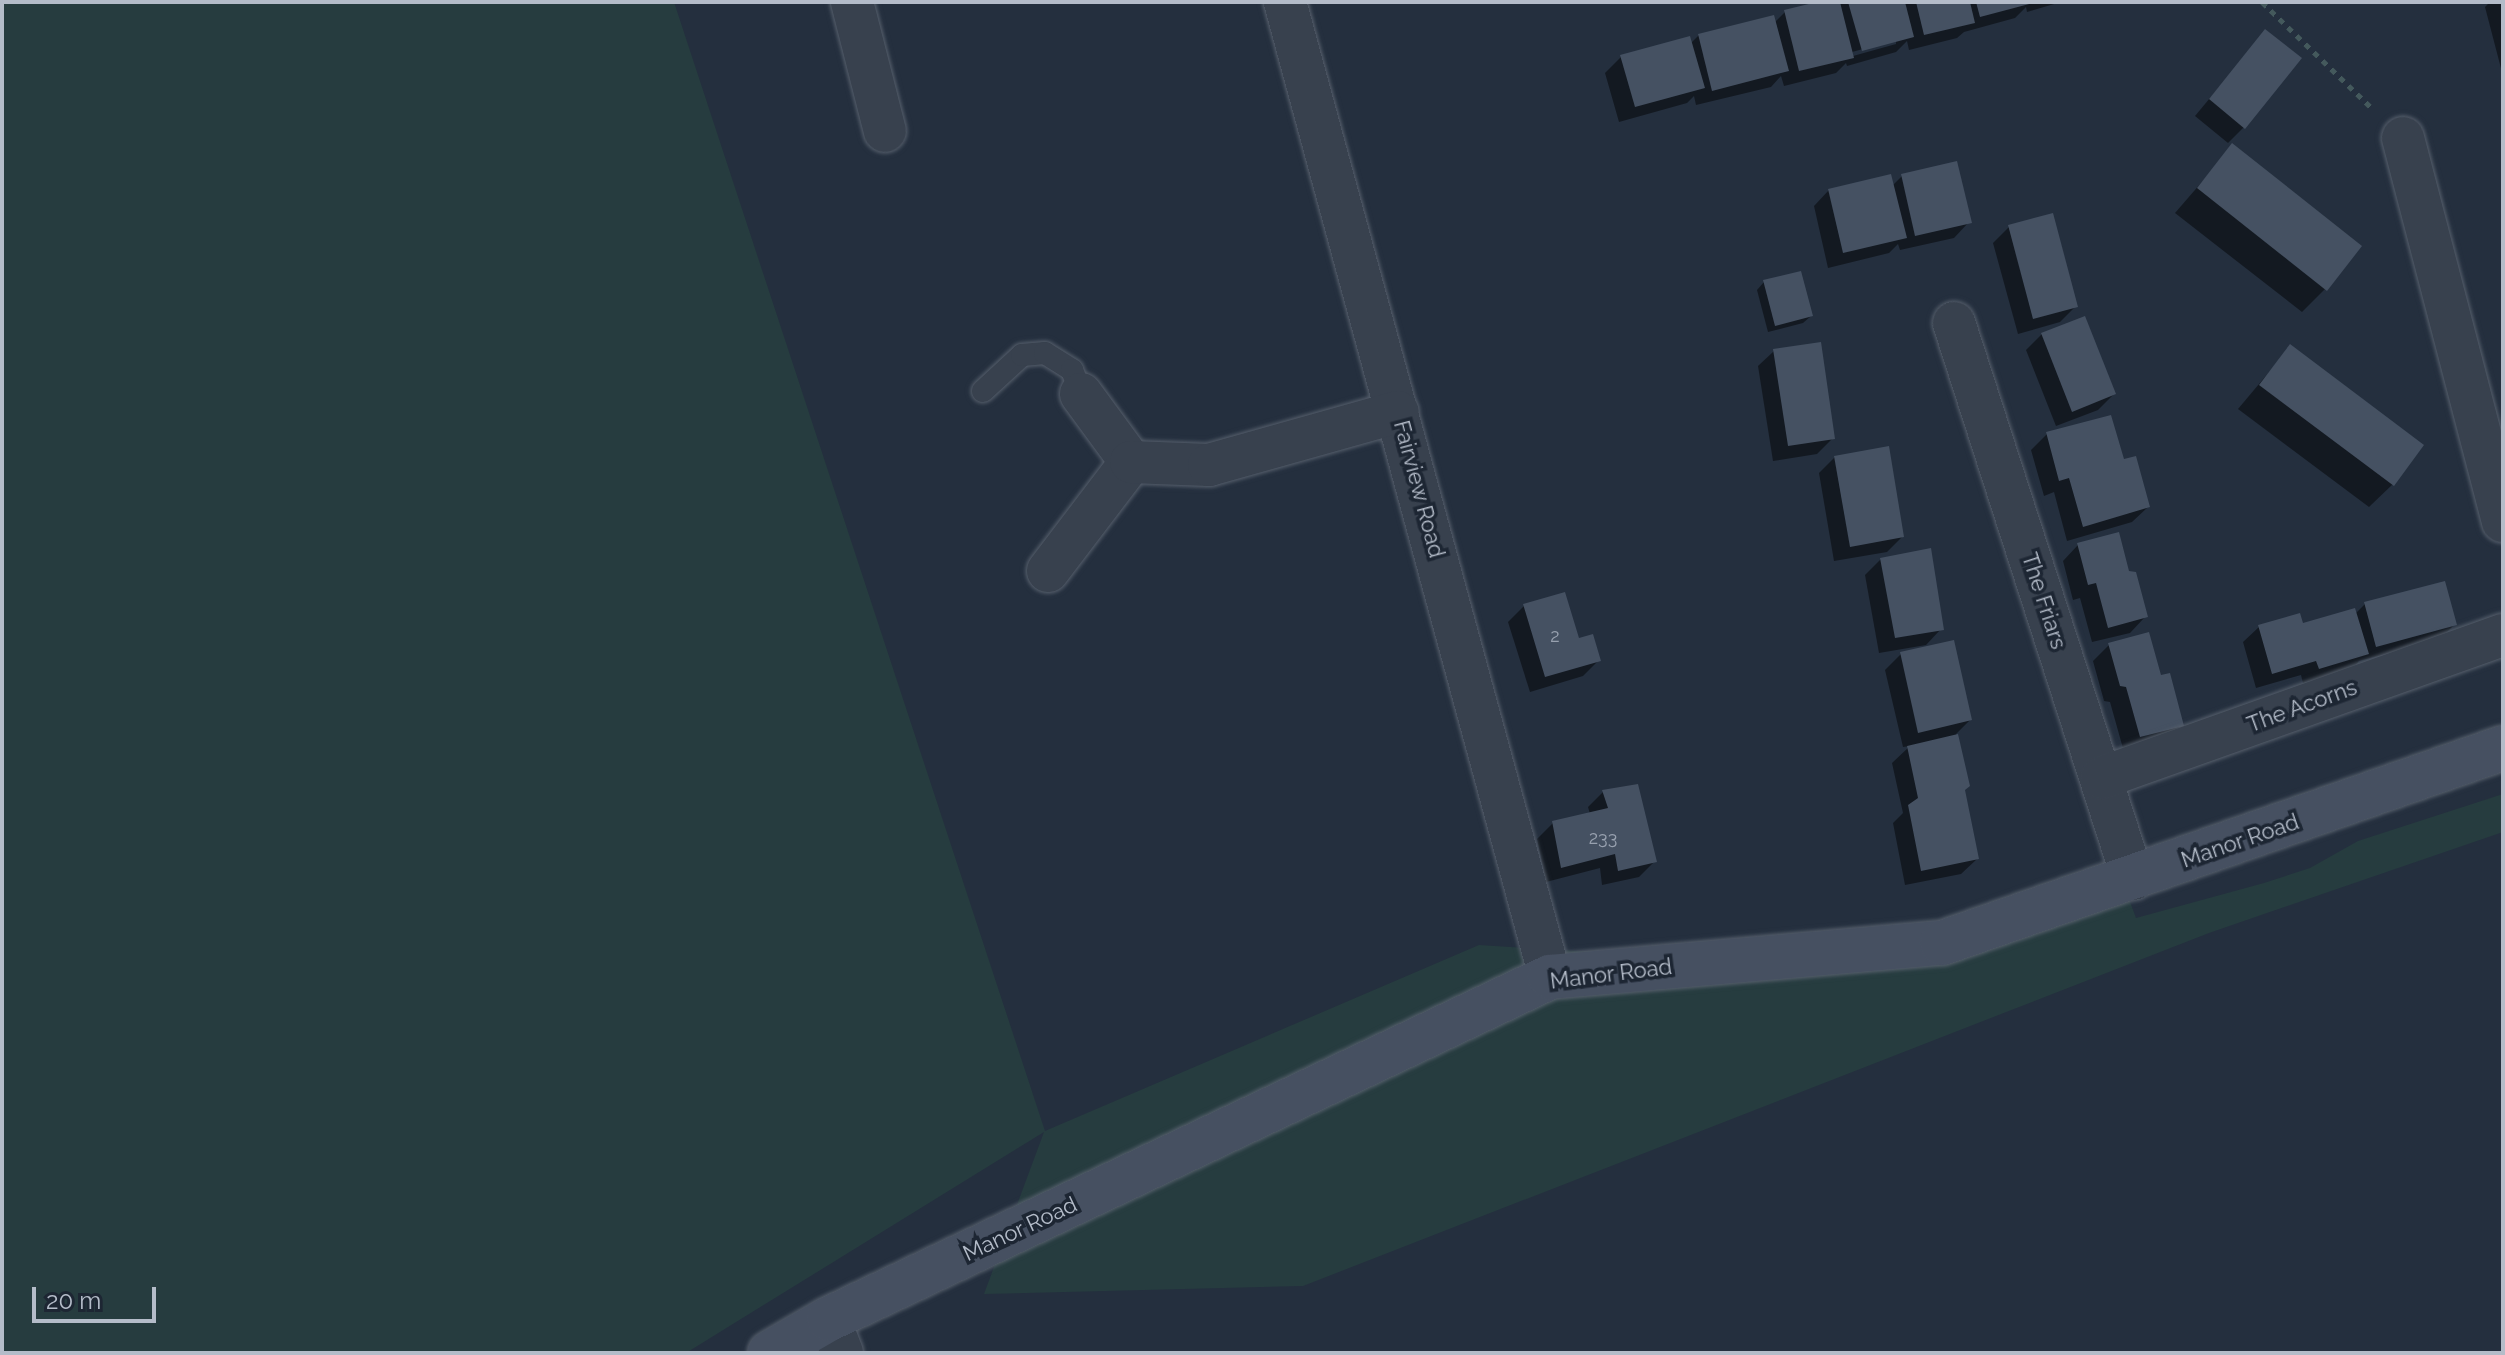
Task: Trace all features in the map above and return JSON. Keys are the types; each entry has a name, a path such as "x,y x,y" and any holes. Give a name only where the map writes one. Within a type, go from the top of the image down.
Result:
{"main road":[{"name":"Manor Road","path":"770,1353 836,1336 1550,977 1942,943 2503,748"}],"street":[{"path":"852,2 885,131"},
{"name":"Fairview Road","path":"1285,2 1550,977"},
{"path":"2403,138 2503,521"},
{"name":"The Friars","path":"1954,323 2133,879"},
{"path":"1081,394 1131,462"},
{"path":"1131,462 1209,465 1398,412"},
{"path":"1048,571 1131,462"},
{"name":"The Acorns","path":"2101,778 2503,635"}],"lane":[{"path":"983,391 1022,355 1045,353 1072,370 1081,394"}],"path":[{"path":"2262,2 2403,138"}],"green space":[{"path":"2,2 674,2 1045,1131 1479,945 1855,968 2129,899 2136,918 2310,868 2358,841 2503,794 2503,832 2209,933 1303,1286 984,1294 1044,1132 686,1353 2,1353"}],"building":[{"path":"1817,2 1840,2 1854,58 1799,71 1784,10"},
{"path":"1848,2 1905,2 1914,37 1862,51"},
{"path":"1916,2 1970,2 1975,23 1924,35"},
{"path":"1976,2 2033,2 2033,3 1980,17"},
{"path":"1774,15 1789,71 1712,91 1698,34"},
{"path":"2265,29 2302,58 2245,129 2209,99"},
{"path":"1690,36 1705,88 1635,107 1620,55"},
{"path":"2232,143 2362,246 2327,291 2197,188"},
{"path":"1957,161 1972,223 1915,236 1901,174"},
{"path":"1891,174 1907,238 1843,253 1828,189"},
{"path":"2053,213 2078,307 2033,319 2008,225"},
{"path":"1801,271 1813,316 1775,326 1763,280"},
{"path":"2085,316 2116,394 2072,412 2041,333"},
{"path":"1821,342 1835,439 1788,446 1773,349"},
{"path":"2290,344 2424,445 2394,486 2259,385"},
{"path":"2111,415 2124,459 2136,456 2150,507 2083,527 2069,478 2059,481 2046,432"},
{"path":"1889,446 1904,537 1850,547 1834,456"},
{"path":"2119,532 2129,571 2136,572 2148,617 2108,628 2096,583 2088,585 2077,543"},
{"path":"1931,548 1944,630 1895,638 1880,558"},
{"path":"2445,581 2457,625 2376,647 2364,602"},
{"path":"1565,592 1579,638 1593,634 1601,661 1545,677 1523,604"},
{"path":"2355,608 2369,654 2319,669 2316,661 2272,674 2258,625 2300,613 2303,623"},
{"path":"2149,632 2161,675 2170,673 2184,726 2140,737 2126,687 2120,686 2108,643"},
{"path":"1954,640 1972,720 1918,733 1900,652"},
{"path":"1958,734 1970,786 1965,790 1979,859 1921,871 1908,805 1918,798 1907,746"},
{"path":"1638,784 1657,862 1618,871 1615,854 1561,868 1552,821 1608,808 1602,790"}]}
